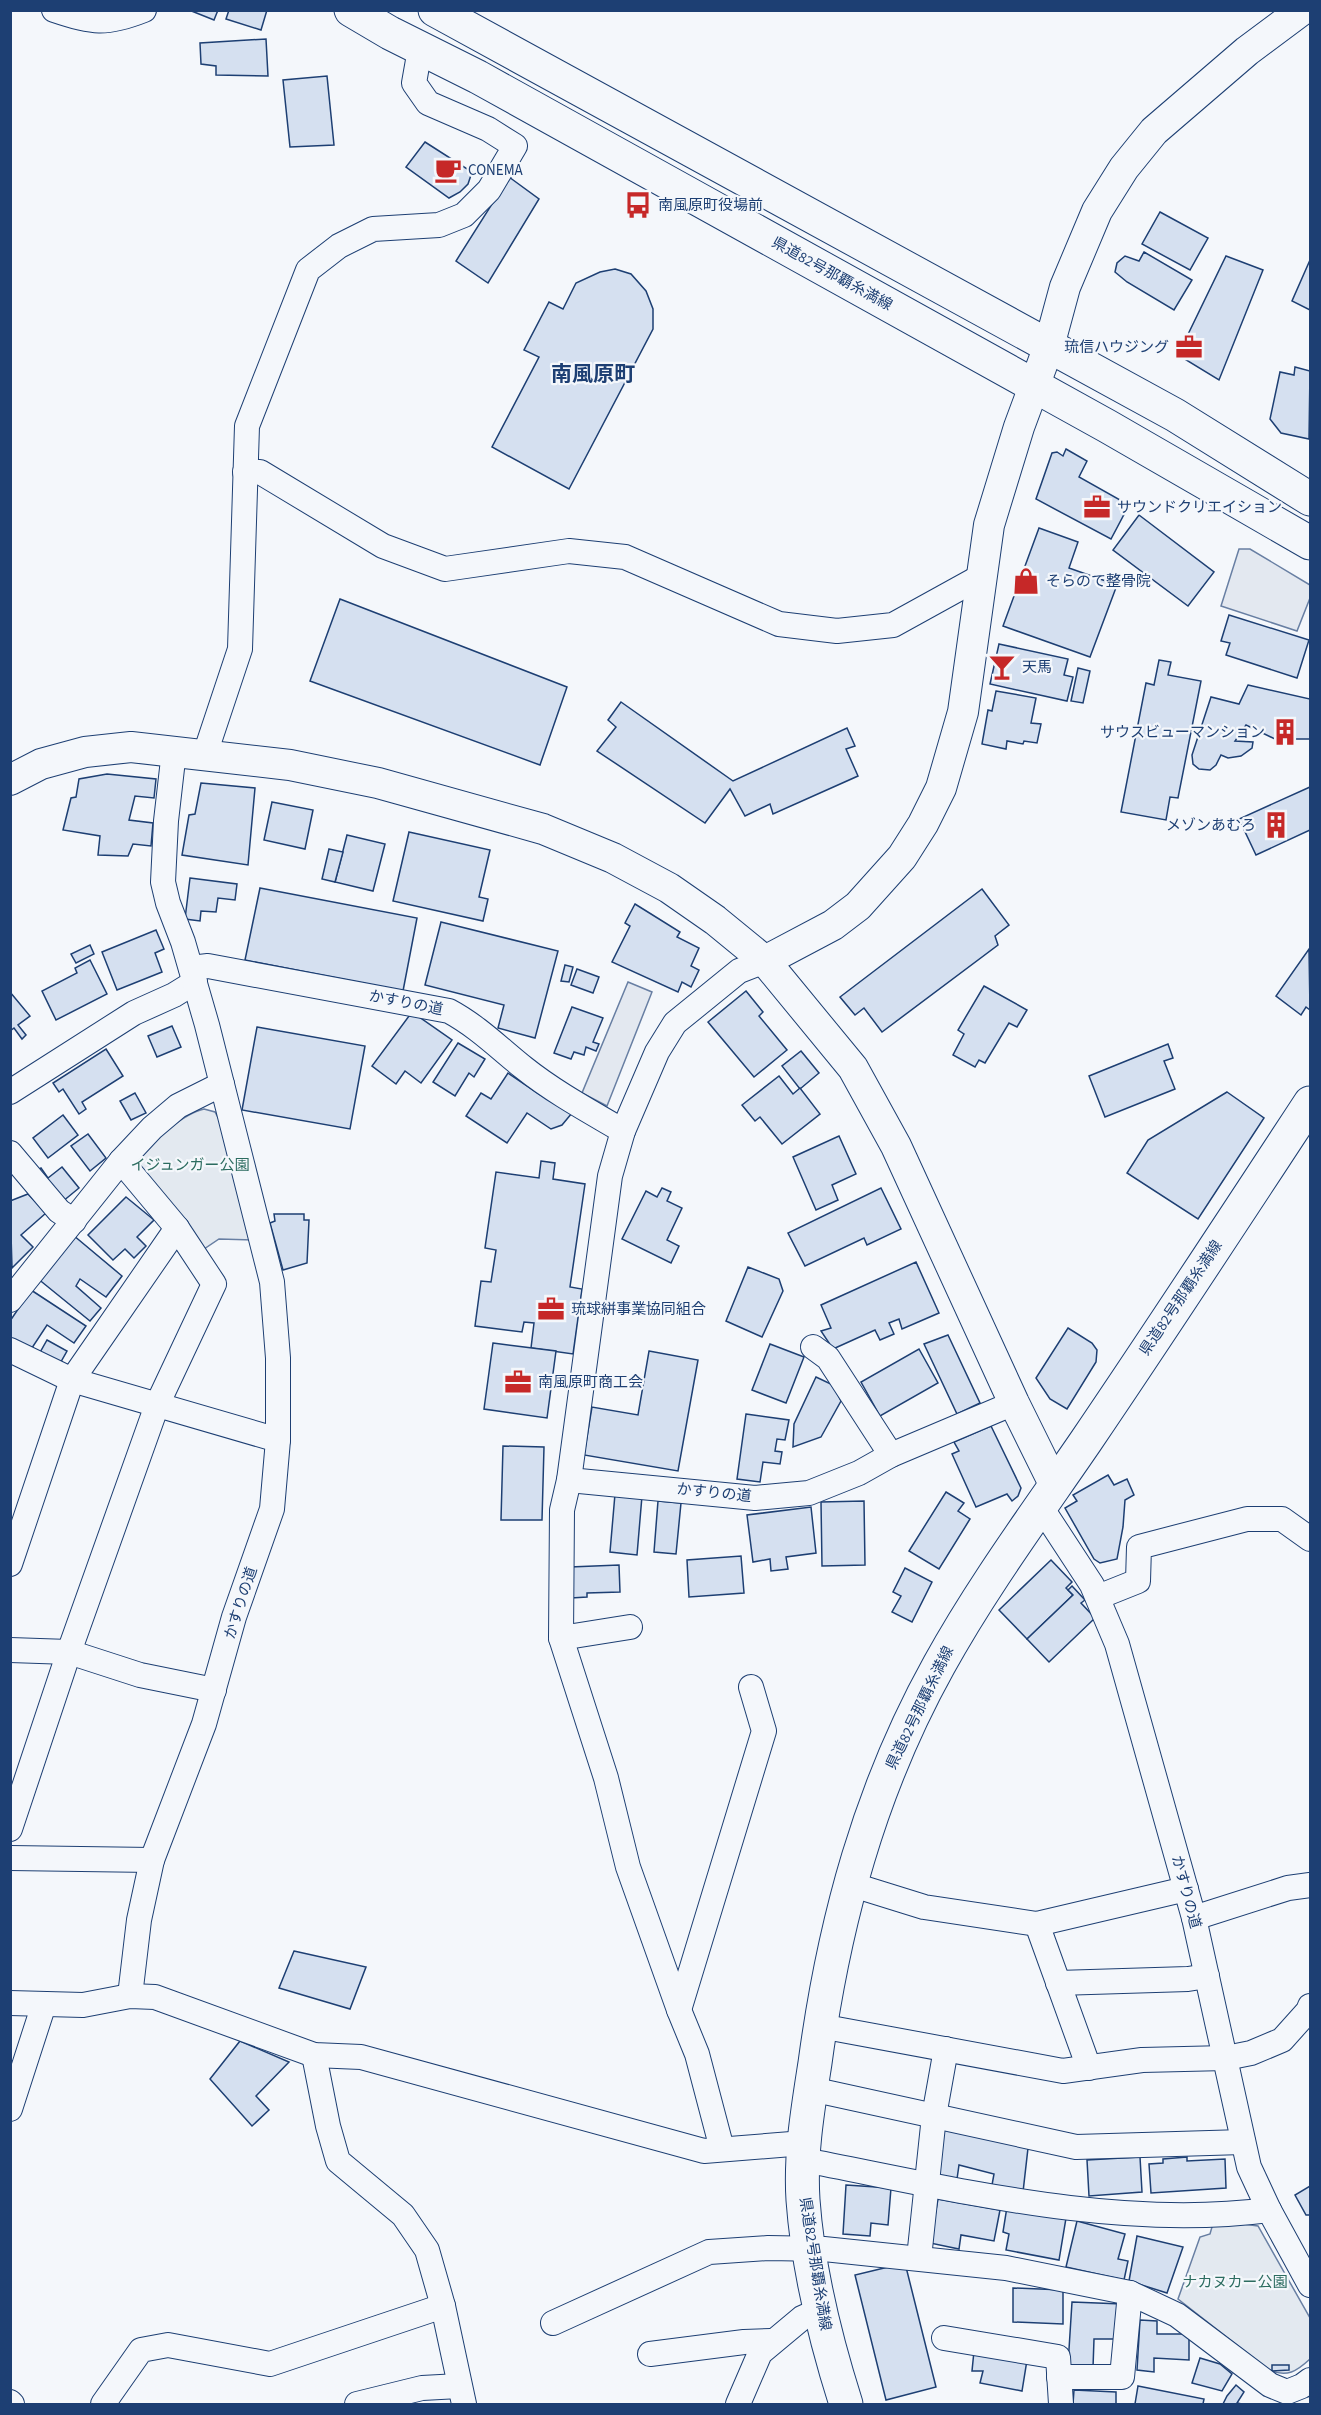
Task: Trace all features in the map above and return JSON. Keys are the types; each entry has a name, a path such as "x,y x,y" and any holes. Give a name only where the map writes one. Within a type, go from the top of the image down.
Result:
{"main road":[{"name":"県道82号那覇糸満線","path":"351,10 420,49 498,88 1311,543"},
{"path":"435,10 1175,415 1311,499"},
{"name":"県道82号那覇糸満線","path":"846,2404 830,2357 809,2248 803,2198 804,2151 820,2026 850,1884 867,1826 895,1754 939,1664 991,1581 1311,1103"}],"street":[{"path":"54,10 86,21 116,20 144,10"},
{"path":"722,2150 697,2054 628,1867 606,1778 561,1638 562,1510 569,1480 610,1176 623,1131 657,1053 675,1023 739,971 765,961 833,925 858,906 902,857 923,824 941,788 963,712 989,525 1019,427 1049,346 1065,287 1097,211 1124,168 1154,131 1193,95 1302,10"},
{"path":"205,754 240,649 246,426 308,270 339,246 373,229 439,225 464,215 489,190 515,146 488,129 428,103 414,83 420,49"},
{"path":"245,472 261,472 383,546 445,569 569,551 625,557 779,624 837,631 893,626 980,577"},
{"path":"10,780 41,764 85,752 131,747 290,765 378,783 543,829 613,858 669,888 715,920 765,961 853,1068 896,1146 1014,1403 1048,1496"},
{"path":"10,1092 134,1013 174,995 193,975 163,882 166,821 174,751"},
{"name":"かすりの道","path":"130,1996 139,1920 152,1860 214,1690 234,1617 272,1509 278,1440 278,1358 272,1282 193,975 207,966 449,1011 470,1022 563,1096 623,1131"},
{"path":"10,1300 121,1161 152,1128 178,1106 222,1084"},
{"path":"10,1153 18,1177 74,1221"},
{"path":"10,1829 69,1652 157,1405 214,1284 177,1228 121,1161"},
{"path":"10,1564 72,1380 177,1228"},
{"path":"813,1347 828,1358 891,1455"},
{"path":"10,1350 72,1380 278,1440"},
{"name":"かすりの道","path":"569,1480 755,1498 809,1493 859,1473 891,1455 1014,1403"},
{"name":"かすりの道","path":"1048,1496 1098,1597 1117,1644 1194,1918 1249,2167 1269,2210 1310,2284"},
{"path":"1098,1597 1138,1581 1138,1547 1248,1519 1282,1519 1311,1539"},
{"path":"561,1638 630,1627"},
{"path":"10,1650 69,1652 140,1675 214,1690"},
{"path":"679,2010 764,1731 751,1687"},
{"path":"10,1857 152,1860"},
{"path":"850,1884 924,1907 1037,1924 1186,1889"},
{"path":"1194,1918 1288,1888 1311,1885"},
{"path":"1037,1924 1089,2068"},
{"path":"1058,1983 1188,1979 1207,1976"},
{"path":"10,2003 83,2005 130,1996 155,1997 314,2055 361,2057 704,2151 804,2151 927,2184 1069,2209 1145,2215 1269,2210"},
{"path":"10,2109 44,2004"},
{"path":"820,2026 1063,2071 1142,2060 1226,2058 1251,2053 1282,2040 1311,2006"},
{"path":"919,2258 934,2116 946,2049"},
{"path":"314,2055 328,2126 338,2161 403,2216 427,2250 443,2306 462,2395 422,2388 357,2404"},
{"path":"811,2090 1076,2147 1243,2142"},
{"path":"553,2323 709,2252 809,2248 919,2258 1006,2268 1130,2293 1177,2315 1270,2385 1294,2394"},
{"path":"1059,2377 1122,2377 1130,2293"},
{"path":"104,2404 141,2350 168,2345 270,2364 443,2306"},
{"path":"738,2404 760,2353 802,2318 820,2310"},
{"path":"944,2338 1058,2357 1061,2404"},
{"path":"650,2354 744,2342 771,2342"}],"green space":[{"name":"イジュンガー公園","path":"204,1109 215,1112 221,1123 253,1240 219,1239 204,1249 141,1168 138,1157 169,1128"},
{"name":"ナカヌカー公園","path":"1214,2220 1258,2226 1310,2318 1310,2359 1296,2370 1281,2373 1269,2370 1178,2299 1200,2237 1210,2234"}],"shaded area":[{"path":"1239,549 1250,549 1310,585 1310,598 1297,631 1221,606"},
{"path":"628,982 652,992 607,1106 582,1093"}],"building":[{"path":"189,10 218,10 214,20"},
{"path":"229,10 267,10 261,30 226,19"},
{"path":"266,39 268,76 216,75 216,66 201,64 200,43"},
{"path":"327,76 334,145 290,147 283,80"},
{"path":"425,142 472,172 468,184 460,192 449,198 406,167"},
{"path":"509,177 539,199 488,283 456,261"},
{"path":"1160,212 1208,238 1190,270 1142,244"},
{"path":"1144,252 1192,280 1174,310 1127,282 1115,272 1117,263 1125,256 1139,261"},
{"path":"1226,256 1263,270 1219,380 1178,355"},
{"path":"1310,260 1310,310 1292,301"},
{"path":"615,269 631,274 646,291 653,309 653,329 569,489 492,447 539,357 524,350 549,302 563,309 576,283 600,272"},
{"path":"1295,367 1310,371 1309,439 1281,433 1270,419 1280,372 1294,375"},
{"path":"1066,449 1087,461 1079,477 1129,505 1111,539 1036,499 1052,453 1057,452 1063,456"},
{"path":"1139,515 1214,572 1188,606 1113,550"},
{"path":"1039,528 1078,542 1069,568 1117,585 1090,657 1003,626"},
{"path":"340,599 567,687 540,765 310,681"},
{"path":"1229,615 1309,640 1297,678 1226,655 1230,643 1221,641"},
{"path":"999,644 1068,659 1064,675 1073,677 1067,701 990,684"},
{"path":"1159,660 1171,662 1168,675 1201,681 1178,798 1170,797 1166,820 1121,812 1146,683 1154,685"},
{"path":"1078,668 1090,671 1083,703 1071,701"},
{"name":"サウスビューマンション","path":"1248,685 1310,699 1310,739 1275,739 1246,725 1235,741 1253,742 1252,748 1241,756 1228,758 1221,755 1216,765 1210,770 1199,769 1193,764 1192,755 1211,697 1239,704"},
{"path":"996,691 1036,698 1031,723 1041,724 1037,743 1024,741 1023,744 1007,741 1006,749 982,744 988,710 992,711"},
{"path":"621,702 733,781 847,728 855,746 846,749 858,776 773,814 770,804 745,816 730,789 705,823 597,751 616,727 608,720"},
{"path":"107,774 156,779 154,798 135,796 129,820 153,823 151,846 133,844 128,856 98,855 100,836 63,830 71,798 76,797 79,779"},
{"path":"201,783 255,788 248,865 182,855 189,815 195,814"},
{"name":"メゾンあむろ","path":"1310,787 1310,830 1256,855 1239,819"},
{"path":"272,802 313,810 305,849 264,840"},
{"path":"409,832 490,850 479,897 488,899 483,921 393,901"},
{"path":"347,835 385,844 373,891 335,882"},
{"path":"329,849 343,852 335,882 322,879"},
{"path":"190,878 237,884 235,900 218,898 216,912 201,911 200,921 185,919"},
{"path":"260,888 417,918 403,991 245,960"},
{"path":"982,889 1009,925 995,936 998,945 882,1032 864,1008 855,1015 840,997"},
{"path":"635,904 680,932 677,937 699,948 691,966 699,970 691,987 682,982 678,992 612,962 630,926 625,923"},
{"path":"441,922 558,951 535,1038 498,1028 504,1005 425,985"},
{"path":"156,930 164,949 155,953 162,972 117,990 102,952"},
{"path":"90,945 94,954 76,963 71,954"},
{"path":"1309,949 1310,1010 1306,1007 1301,1015 1276,996"},
{"path":"90,960 107,994 56,1020 42,991 77,973 75,968"},
{"path":"565,965 573,967 569,982 561,981"},
{"path":"577,969 599,977 593,993 571,985"},
{"path":"984,986 1027,1010 1017,1027 1009,1023 985,1063 979,1060 975,1067 953,1055 964,1034 958,1030"},
{"path":"746,991 763,1012 759,1016 787,1050 754,1077 708,1022"},
{"path":"10,992 30,1016 18,1025 26,1035 22,1039 14,1028 10,1031"},
{"path":"572,1007 603,1018 593,1042 599,1044 596,1051 586,1047 584,1055 574,1052 571,1059 554,1053"},
{"path":"412,1012 452,1040 421,1083 405,1071 396,1084 372,1066"},
{"path":"172,1026 181,1047 157,1057 148,1036"},
{"path":"257,1027 365,1046 350,1129 242,1110"},
{"path":"458,1043 485,1059 474,1077 469,1073 455,1096 433,1082"},
{"path":"1168,1044 1173,1058 1164,1061 1175,1089 1105,1117 1089,1076"},
{"path":"106,1049 123,1076 82,1102 86,1109 79,1114 63,1089 59,1092 53,1083"},
{"path":"801,1051 819,1073 800,1089 782,1066"},
{"path":"508,1073 572,1113 562,1125 551,1129 527,1113 507,1143 466,1116 481,1093 491,1099"},
{"path":"779,1076 793,1094 800,1088 820,1114 782,1144 760,1117 755,1121 742,1105"},
{"path":"1227,1092 1264,1118 1198,1219 1127,1173 1148,1140"},
{"path":"135,1093 146,1113 131,1120 120,1101"},
{"path":"63,1115 78,1135 48,1158 33,1138"},
{"path":"88,1134 106,1158 90,1171 71,1146"},
{"path":"839,1136 856,1174 832,1185 838,1200 816,1210 793,1157"},
{"path":"541,1161 555,1163 553,1179 585,1184 570,1287 582,1289 573,1354 531,1348 534,1323 524,1322 522,1332 475,1326 481,1281 491,1282 496,1250 485,1248 496,1172 539,1178"},
{"path":"62,1167 79,1188 62,1202 37,1170 41,1168 48,1178"},
{"path":"662,1188 671,1192 667,1201 682,1208 667,1240 679,1246 671,1263 622,1239 646,1191 657,1197"},
{"path":"881,1188 901,1229 867,1245 864,1238 805,1266 788,1233"},
{"path":"28,1194 46,1213 21,1235 33,1247 12,1268 10,1201"},
{"path":"126,1197 154,1220 137,1237 146,1246 134,1258 125,1249 113,1260 88,1235"},
{"path":"274,1214 304,1214 304,1220 309,1220 307,1263 283,1270 270,1223 275,1221"},
{"path":"73,1235 122,1276 106,1297 80,1279 76,1286 101,1308 90,1321 37,1278"},
{"path":"916,1262 939,1313 902,1329 899,1319 889,1323 894,1334 880,1340 875,1330 833,1349 821,1331 831,1328 821,1305"},
{"path":"748,1267 779,1279 783,1291 762,1337 726,1321"},
{"path":"31,1290 86,1326 74,1343 47,1325 28,1354 10,1342 10,1321"},
{"path":"1068,1328 1092,1343 1097,1350 1096,1362 1067,1409 1050,1399 1036,1378"},
{"path":"948,1335 980,1403 957,1414 924,1344"},
{"path":"47,1340 67,1351 58,1367 38,1356"},
{"path":"493,1343 556,1351 547,1418 484,1409"},
{"path":"770,1344 804,1357 786,1403 752,1390"},
{"path":"919,1349 938,1383 880,1416 861,1382"},
{"path":"649,1351 698,1360 678,1471 584,1455 592,1407 638,1415"},
{"path":"816,1377 833,1385 841,1401 821,1437 793,1447 794,1424"},
{"path":"746,1414 789,1420 785,1440 777,1439 775,1451 782,1452 780,1464 763,1462 760,1482 737,1479"},
{"path":"991,1426 1021,1488 1018,1496 1012,1501 1007,1494 976,1507 952,1454 959,1451 954,1442"},
{"path":"503,1446 544,1447 542,1520 501,1520"},
{"path":"1108,1475 1114,1485 1127,1479 1134,1495 1125,1500 1117,1559 1100,1563 1094,1559 1065,1508 1077,1501 1073,1495"},
{"path":"946,1492 964,1503 958,1511 970,1519 939,1569 909,1551"},
{"path":"615,1494 642,1496 637,1555 610,1552"},
{"path":"658,1501 681,1503 676,1554 654,1552"},
{"path":"864,1501 865,1565 822,1566 821,1502"},
{"path":"811,1507 816,1553 786,1557 788,1569 771,1571 770,1559 753,1562 747,1515"},
{"path":"741,1556 744,1593 689,1597 687,1560"},
{"path":"1051,1560 1072,1582 1066,1588 1073,1595 1027,1639 999,1610"},
{"path":"619,1565 620,1592 587,1593 587,1597 571,1598 570,1567"},
{"path":"905,1568 932,1582 912,1622 892,1612 901,1596 893,1592"},
{"path":"1072,1586 1085,1600 1081,1603 1095,1618 1049,1662 1027,1639 1073,1595 1068,1590"},
{"path":"294,1951 366,1967 350,2009 279,1988"},
{"path":"240,2041 289,2062 256,2096 269,2110 252,2126 210,2079"},
{"path":"942,2128 1028,2148 1023,2192 992,2185 994,2174 959,2165 957,2179 937,2177"},
{"path":"1140,2157 1142,2192 1089,2196 1087,2160"},
{"path":"1187,2157 1187,2161 1225,2159 1226,2188 1151,2193 1149,2164 1163,2163 1163,2159"},
{"path":"846,2185 891,2188 888,2225 871,2223 870,2236 843,2234"},
{"path":"1310,2186 1310,2215 1306,2215 1295,2195"},
{"path":"938,2199 1000,2210 994,2241 961,2235 959,2249 930,2243"},
{"path":"1007,2207 1066,2218 1059,2260 1006,2250 1009,2234 1003,2232"},
{"path":"1077,2221 1125,2234 1118,2259 1128,2261 1124,2280 1066,2267"},
{"path":"1137,2236 1183,2247 1167,2293 1129,2281"},
{"path":"905,2263 936,2387 886,2400 855,2275"},
{"path":"1013,2288 1063,2290 1063,2324 1013,2322"},
{"path":"1072,2302 1122,2304 1119,2339 1094,2339 1093,2368 1068,2365"},
{"path":"1140,2320 1157,2321 1157,2334 1183,2334 1189,2339 1189,2360 1154,2358 1154,2372 1137,2370"},
{"path":"974,2351 1027,2360 1022,2391 980,2383 983,2371 972,2371"},
{"path":"1200,2358 1220,2364 1232,2374 1222,2391 1192,2383"},
{"path":"1272,2365 1289,2365 1289,2370 1272,2371"},
{"path":"1236,2385 1244,2392 1237,2403 1242,2404 1223,2404 1227,2396"},
{"path":"1138,2386 1204,2399 1203,2404 1135,2404"},
{"path":"1074,2390 1116,2392 1116,2404 1073,2404"}],"place":[{"name":"CONEMA","path":"448,170"},
{"name":"南風原町役場前","path":"638,205"},
{"name":"琉信ハウジング","path":"1189,347"},
{"name":"サウンドクリエイション","path":"1097,507"},
{"name":"そらのて整骨院","path":"1026,581"},
{"name":"天馬","path":"1002,667"},
{"name":"サウスビューマンション","path":"1285,732"},
{"name":"メゾンあむろ","path":"1276,825"},
{"name":"琉球絣事業協同組合","path":"551,1309"},
{"name":"南風原町商工会","path":"518,1382"}],"district":[{"name":"南風原町","path":"593,374"}]}
